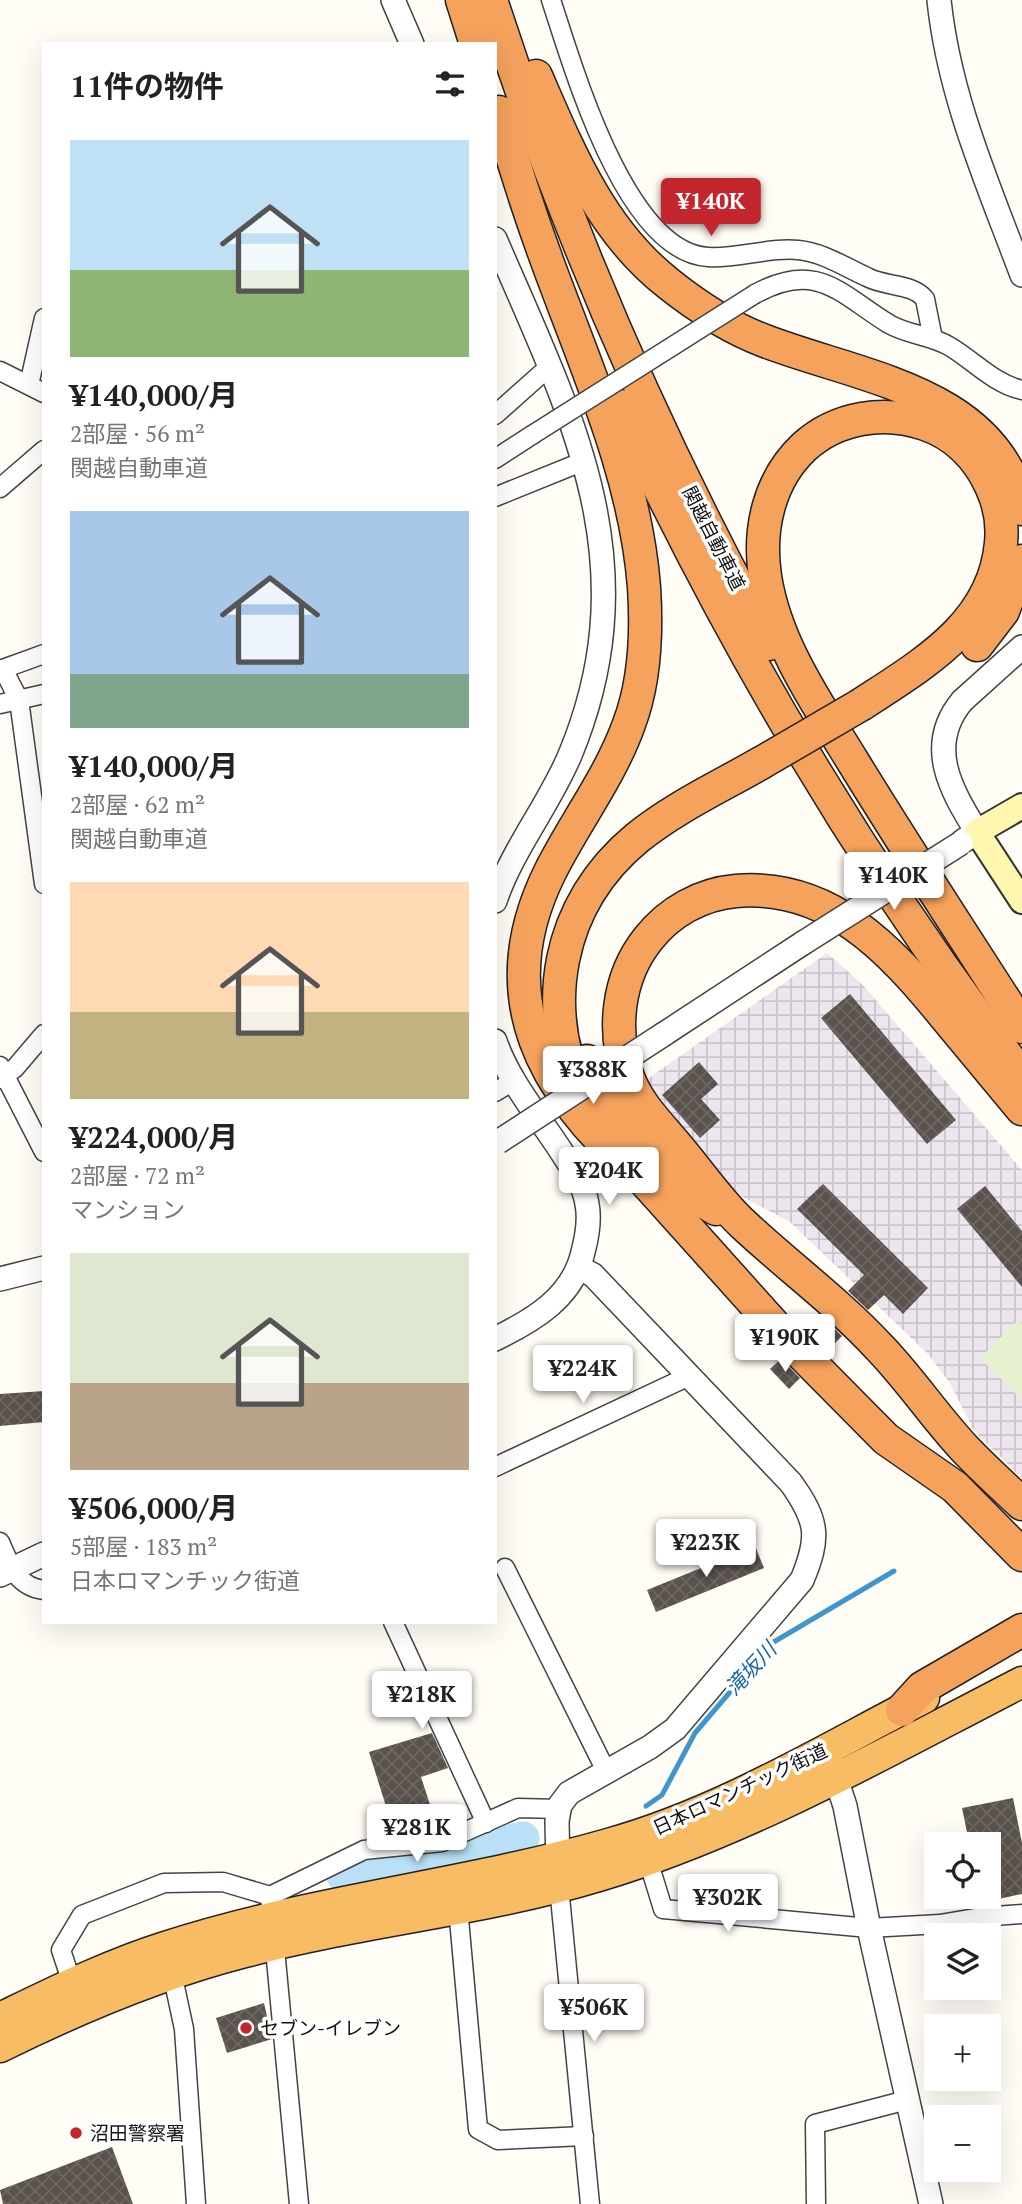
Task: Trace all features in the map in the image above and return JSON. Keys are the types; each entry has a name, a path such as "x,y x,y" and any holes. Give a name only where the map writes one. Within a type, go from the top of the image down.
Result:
{"highway":[{"path":"462,0 475,42"},
{"name":"関越自動車道","path":"491,0 523,98 579,245 682,476 747,603 810,719 880,830 1022,1029"},
{"path":"505,0 564,143 586,185 625,243 646,265 668,284 728,325 763,341 919,395 964,418 999,452 1010,471 1022,509"},
{"path":"497,106 517,176 625,479 641,555 645,623 639,687 617,756 552,869 529,925 524,952 525,1004 540,1058 555,1085 593,1134 639,1176"},
{"name":"関越自動車道","path":"497,106 553,253 603,370 660,492 724,617 788,732 856,841 1022,1076"},
{"path":"866,712 949,644 981,605 1000,560 999,512 984,471 953,438 913,420 890,416 858,420 827,431 791,460 778,480 769,502 762,551 765,576 780,632 817,703 1022,1029"},
{"path":"1022,561 1003,611 972,651 932,683 866,712 766,771 659,822 617,856 586,899 565,945 557,995 559,1022 571,1075 598,1124 639,1176 783,1335 886,1439 955,1487 1022,1555"},
{"path":"766,771 637,866 602,909 590,934 578,988 581,1039 587,1064 615,1115 674,1182 743,1224 827,1295 881,1348 965,1449 1022,1504"},
{"path":"743,1224 638,1098 628,1078 619,1034 623,987 645,942 660,925 703,898 728,892 780,891 816,902 854,924 901,965 1022,1109"},
{"path":"902,1710 922,1688 1022,1630"},
{"name":"日本ロマンチック街道","path":"0,2047 83,2006 172,1973 272,1920 458,1908 559,1887 648,1860 761,1816 902,1710 1022,1647"},
{"name":"日本ロマンチック街道","path":"0,2018 72,1983 165,1947 272,1920 558,1857 668,1824 831,1764 1022,1682"}],"main road":[{"path":"1022,806 969,838 1022,901"}],"street":[{"path":"393,0 411,42"},
{"path":"551,0 610,162 648,220 668,241 687,253 705,257 785,250 810,252 874,281 913,290 925,299 933,339"},
{"path":"939,0 944,42 971,144 1022,275"},
{"path":"497,244 550,366 584,461 597,511 604,561 602,642 570,756 497,897"},
{"path":"497,458 755,294 779,283 817,280 838,289 896,327 948,345 1002,383 1022,390"},
{"path":"0,371 36,389 42,336"},
{"path":"497,413 550,366"},
{"path":"0,488 42,452"},
{"path":"497,497 584,461"},
{"path":"497,1142 969,838 943,766 945,735 955,710 971,691 1022,647"},
{"path":"42,655 1,670 19,700 42,869"},
{"path":"0,704 42,694"},
{"path":"42,1036 2,1073 42,1148"},
{"path":"497,1045 581,1183 587,1204 587,1237 580,1268 557,1299 533,1321 497,1338"},
{"path":"497,1091 516,1080"},
{"path":"0,1279 42,1268"},
{"path":"580,1268 593,1275 687,1377 791,1483 809,1510 815,1532 813,1554 802,1580 675,1729 650,1747 569,1793 559,1809 559,1887 590,2204"},
{"path":"497,1466 687,1377"},
{"path":"0,1542 6,1572 24,1585 42,1590"},
{"path":"6,1572 42,1555"},
{"path":"505,1568 606,1771"},
{"path":"394,1624 486,1823"},
{"path":"831,1764 932,2204"},
{"path":"272,1920 364,1850 442,1842 518,1808 559,1809"},
{"path":"648,1860 663,1909 869,1928 940,1924 1022,1914"},
{"path":"72,1983 61,1950 82,1915 164,1883 223,1882 272,1920 299,2204"},
{"path":"458,1908 478,2129 498,2140 584,2136"},
{"path":"172,1973 185,2041 196,2204"},
{"path":"816,2204 815,2124 907,2100"}],"shaded area":[{"path":"827,953 863,985 1022,1170 1022,1478 974,1431 950,1383 927,1353 790,1222 743,1197 729,1185 646,1080"}],"green space":[{"path":"1018,1320 1022,1324 1022,1400 980,1358"}],"building":[{"path":"850,994 956,1120 927,1144 821,1018"},
{"path":"699,1062 718,1084 701,1099 720,1120 700,1138 662,1095"},
{"path":"823,1184 928,1288 903,1314 884,1295 868,1310 848,1291 864,1275 797,1209"},
{"path":"985,1186 1022,1231 1022,1287 957,1209"},
{"path":"822,1317 842,1336 826,1352 807,1333"},
{"path":"781,1359 800,1378 789,1389 770,1369"},
{"path":"42,1391 42,1422 0,1426 0,1394"},
{"path":"755,1546 764,1568 656,1612 647,1590"},
{"path":"432,1733 448,1768 421,1777 436,1823 395,1835 369,1752"},
{"path":"1013,1798 1022,1843 1022,1894 1001,1898 1001,1832 967,1832 962,1808"},
{"name":"セブン-イレブン","path":"264,2003 272,2039 227,2053 216,2018"},
{"name":"沼田警察署","path":"112,2147 133,2204 3,2204 0,2190"}],"waterway":[{"name":"滝坂川","path":"646,1806 662,1795 695,1733 772,1643 894,1571"},
{"name":"滝坂川","path":"343,1876 523,1838"}],"place":[{"name":"セブン-イレブン","path":"246,2028"},
{"name":"沼田警察署","path":"76,2133"}]}
